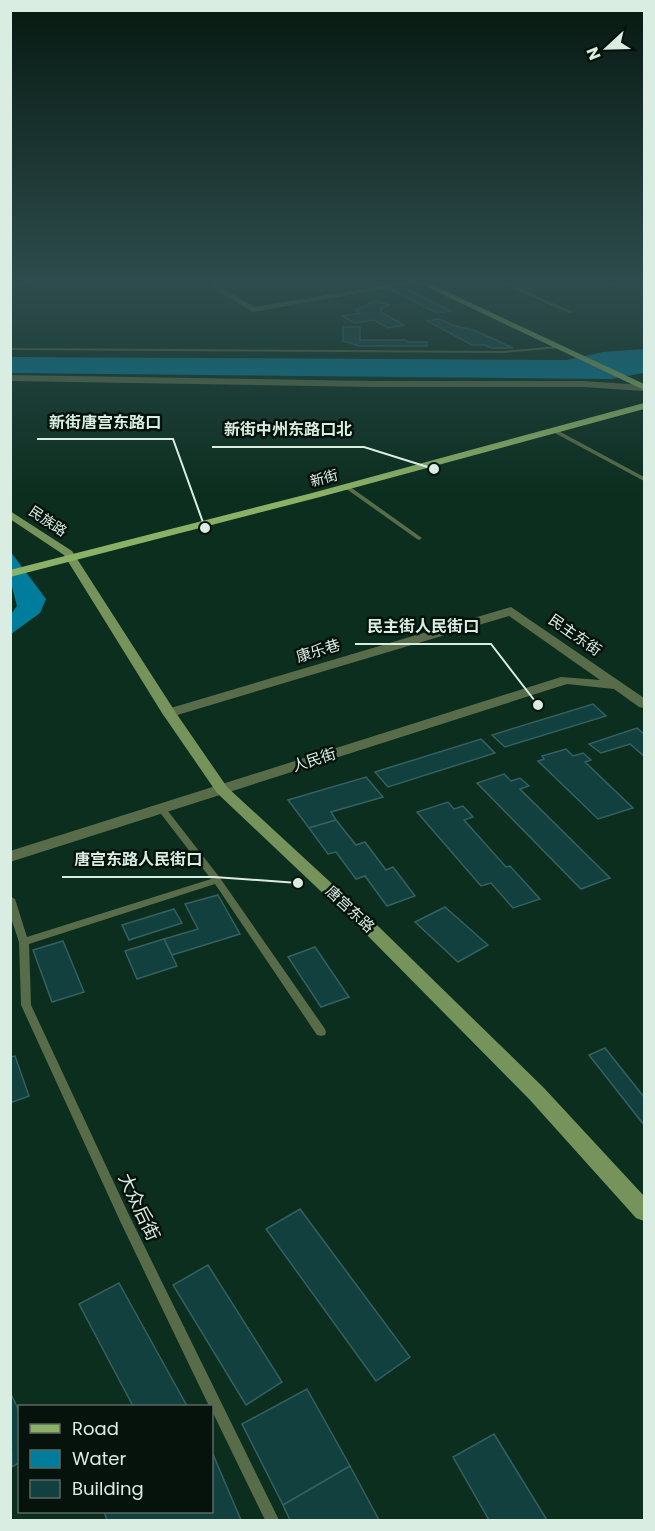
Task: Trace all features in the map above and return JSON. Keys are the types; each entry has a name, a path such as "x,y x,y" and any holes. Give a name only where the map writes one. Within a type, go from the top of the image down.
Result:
{"main road":[{"path":"566,351 643,384"},
{"path":"582,351 643,384"},
{"name":"新街","path":"69,556 645,400"},
{"name":"新街","path":"10,568 29,566 347,487 645,406"},
{"name":"新街","path":"10,574 29,566"}],"street":[{"path":"10,378 373,384 643,384"},
{"name":"民族路","path":"10,514 69,556"},
{"name":"唐宫东路","path":"69,556 169,713 222,790 374,931 504,1061 645,1211"},
{"name":"康乐巷","path":"169,713 511,611"},
{"name":"民主东街","path":"511,611 645,704"},
{"name":"人民街","path":"10,857 566,680 620,686"}],"lane":[{"path":"412,351 511,351"},
{"path":"555,430 645,479"},
{"path":"347,487 419,538"},
{"path":"161,808 217,880 321,1032"},
{"path":"24,942 217,880"},
{"name":"大众后街","path":"10,899 24,942 26,1005 125,1219 272,1521"}],"water":[{"path":"644,351 644,373 610,379 11,373 11,357 567,360 603,352"},
{"path":"10,551 46,599 40,613 11,634 11,614 17,606 11,583"}],"building":[{"path":"593,704 606,716 505,747 492,735"},
{"path":"637,728 644,734 644,756 630,744 601,753 589,744"},
{"path":"481,739 495,753 388,787 375,772"},
{"path":"566,749 573,756 583,753 591,760 585,762 633,808 598,819 538,761 544,759 542,756"},
{"path":"504,774 511,781 520,778 529,786 520,789 610,878 581,889 477,783"},
{"path":"366,777 383,797 331,812 336,820 309,828 288,800"},
{"path":"448,802 454,809 463,806 473,817 464,820 506,867 510,866 540,899 513,908 491,883 481,886 417,812"},
{"path":"336,820 356,845 365,842 386,870 393,867 415,896 387,906 365,876 356,879 336,852 328,854 309,828"},
{"path":"218,895 240,934 172,955 164,939 198,929 185,904"},
{"path":"445,907 488,945 458,962 415,922"},
{"path":"174,909 182,923 129,940 122,925"},
{"path":"164,939 177,966 137,979 125,951"},
{"path":"63,941 84,992 52,1002 33,950"},
{"path":"315,947 349,997 321,1007 288,957"},
{"path":"605,1048 644,1097 644,1125 589,1055"},
{"path":"15,1056 29,1096 10,1103 10,1057"},
{"path":"300,1209 410,1357 376,1381 266,1229"},
{"path":"208,1265 282,1382 246,1405 173,1285"},
{"path":"119,1283 186,1405 132,1405 79,1304"},
{"path":"307,1389 350,1466 283,1505 242,1424"},
{"path":"10,1392 18,1409 18,1463 12,1467"},
{"path":"494,1434 547,1520 489,1520 453,1457"},
{"path":"213,1454 241,1520 107,1520 104,1513 213,1513"},
{"path":"350,1466 379,1520 290,1520 283,1505"}],"place":[{"name":"新街中州东路口北","path":"434,469"},
{"name":"新街唐宫东路口","path":"205,528"},
{"name":"民主街人民街口","path":"538,705"},
{"name":"唐宫东路人民街口","path":"298,883"}]}
